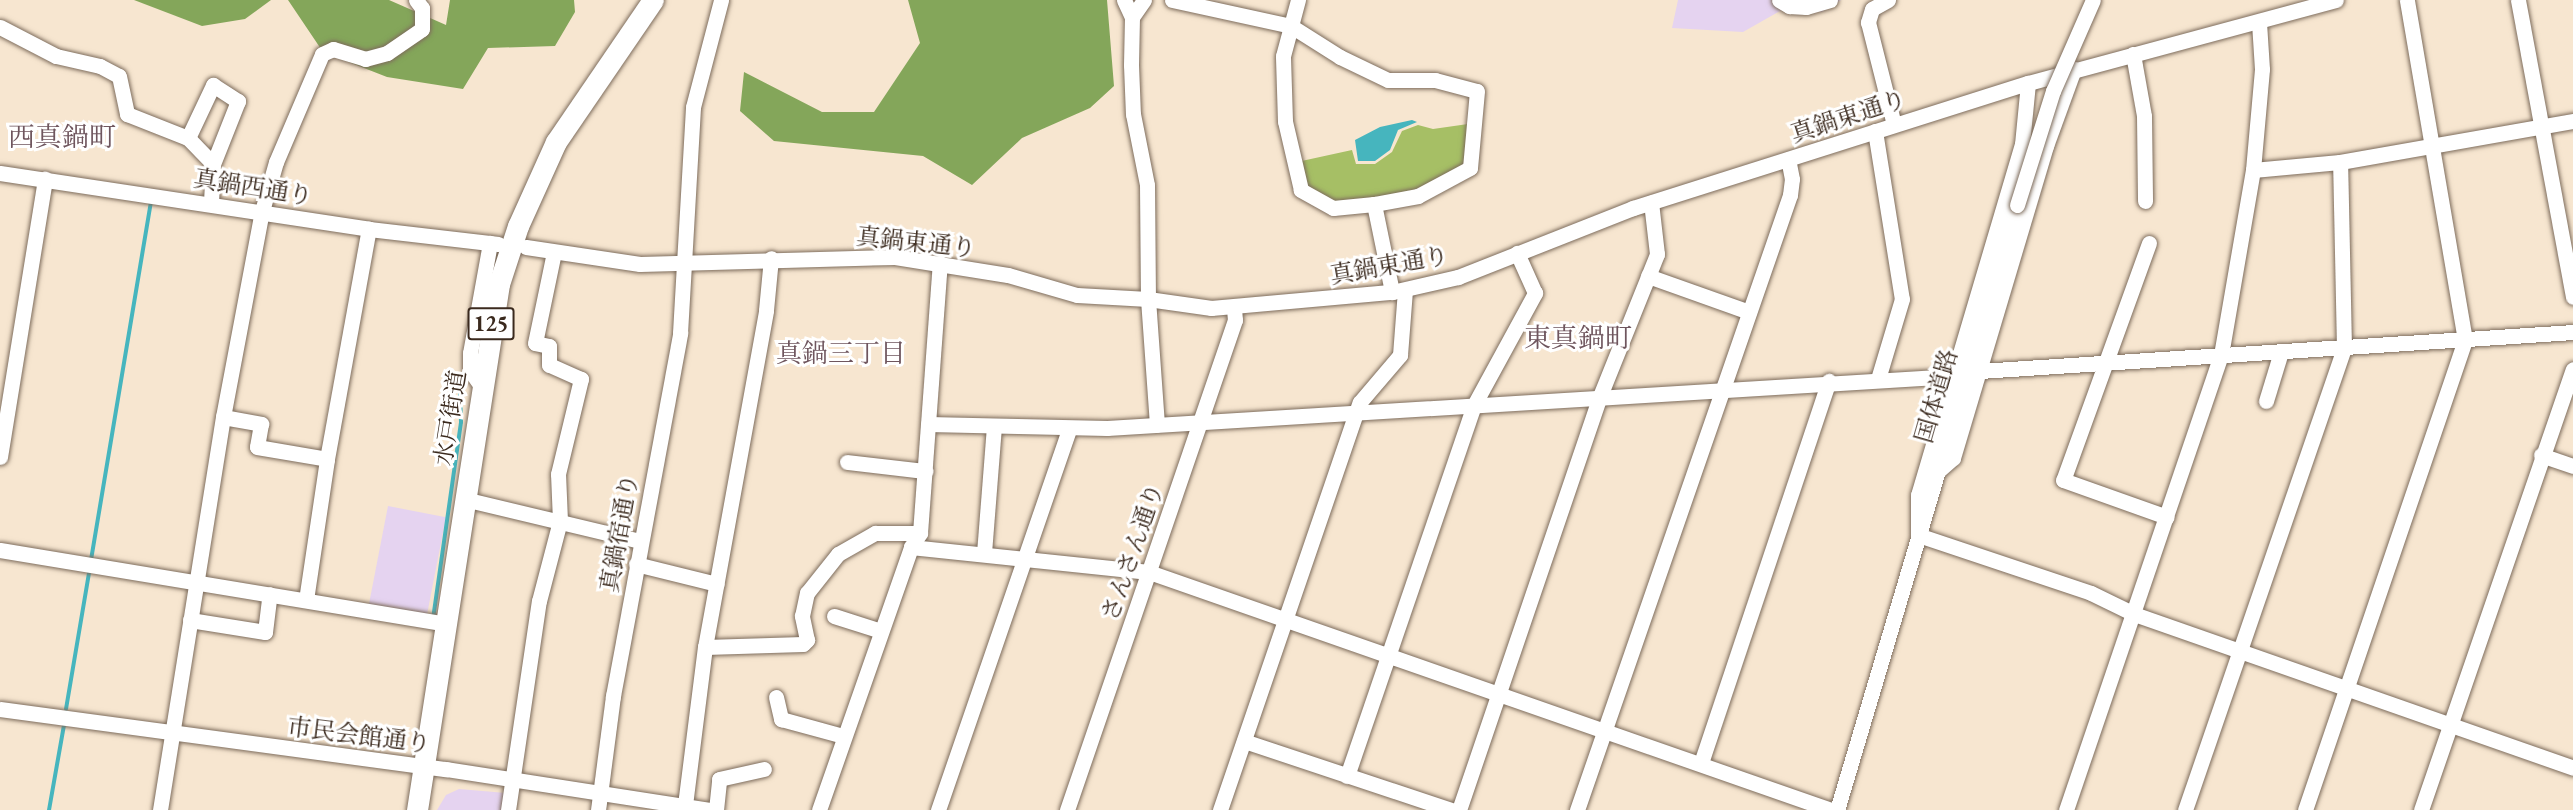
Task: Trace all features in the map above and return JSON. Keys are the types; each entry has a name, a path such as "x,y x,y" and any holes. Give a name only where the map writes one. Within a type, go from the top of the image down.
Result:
{"highway":[{"name":"水戸街道","path":"417,810 481,386 499,284 528,200 556,142 653,0"}],"street":[{"path":"160,810 223,417 262,211 276,162 322,54 333,49 365,59 387,52 422,29 422,8 416,0"},
{"name":"真鍋宿通り","path":"598,810 636,564 680,333 690,129 721,0"},
{"path":"1124,0 1132,17 1133,114 1148,184 1148,299 1157,426"},
{"path":"1132,17 1144,0"},
{"path":"1172,0 1291,26 1388,80 1434,80 1477,91 1470,168 1418,196 1374,204 1333,208 1301,190 1285,121 1283,56 1291,26 1299,0"},
{"path":"1779,0 1789,6 1806,7 1830,0"},
{"path":"1888,0 1872,9 1868,22 1894,125"},
{"name":"国体道路","path":"1837,810 2017,204 2053,91 2093,0"},
{"name":"真鍋東通り","path":"685,264 771,258 895,257 1008,274 1077,295 1148,299 1234,309 1398,291 1458,277 1651,202 2028,82 2336,0"},
{"path":"2305,810 2465,340 2434,144 2407,0"},
{"path":"2518,0 2573,297"},
{"path":"2066,810 2221,356 2253,170 2262,69 2259,22"},
{"path":"0,27 56,56 100,66 119,76 127,114 188,138 213,164"},
{"path":"2133,54 2145,136 2145,201"},
{"path":"1938,471 1953,458 2046,146 2074,69"},
{"path":"2028,82 2022,144 1918,495 1918,535 2091,593 2134,614 2573,768"},
{"path":"188,138 213,85 238,101 213,164 212,204"},
{"path":"2253,170 2340,162 2573,121"},
{"path":"1875,131 1902,299 1878,379"},
{"path":"1577,810 1790,195 1792,178 1788,159"},
{"path":"2185,810 2344,348 2340,162"},
{"name":"真鍋西通り","path":"0,173 262,211 369,230 494,243 470,353 470,370 481,386"},
{"path":"0,457 45,179"},
{"path":"1460,810 1600,396 1657,254 1651,202"},
{"path":"1220,810 1360,402 1400,355 1398,291 1374,204"},
{"path":"306,600 327,459 369,230"},
{"path":"2148,243 2063,480 2167,517"},
{"path":"526,247 640,264 685,264"},
{"path":"508,810 539,601 560,521 558,474 581,379 549,365 549,346 535,343 554,252"},
{"path":"1347,776 1474,405 1535,293 1517,253"},
{"path":"685,806 705,647 771,258"},
{"path":"819,810 911,547 920,533 940,263"},
{"path":"1648,276 1749,312"},
{"name":"さんさん通り","path":"1067,810 1235,320 1234,309"},
{"path":"1980,371 2573,332"},
{"path":"2266,401 2281,352"},
{"path":"2421,810 2541,455 2573,369"},
{"path":"928,424 1069,429 1157,426 1829,381 1953,376"},
{"path":"1701,763 1829,381"},
{"path":"223,417 261,424 257,447 327,459"},
{"path":"984,553 994,427"},
{"path":"938,810 1069,429"},
{"path":"2541,455 2573,466"},
{"path":"847,462 925,471"},
{"path":"464,499 640,541"},
{"path":"705,647 803,644 807,640 802,616 807,592 838,554 875,532 920,533"},
{"path":"911,547 1026,557 1149,572 1831,810"},
{"path":"0,550 445,624"},
{"path":"636,564 717,584"},
{"path":"190,620 265,632 270,594"},
{"path":"834,616 881,631"},
{"path":"776,697 781,719 843,736"},
{"name":"市民会館通り","path":"0,709 511,778 666,806 714,810"},
{"path":"1244,741 1444,809"},
{"path":"714,810 719,778 764,769"}],"shaded area":[{"path":"1678,0 1841,0 1822,12 1789,6 1743,32 1672,28"},
{"path":"388,506 446,517 426,617 369,606"},
{"path":"459,789 506,793 505,810 437,810 446,795"}],"green space":[{"path":"134,0 271,0 245,19 202,26"},
{"path":"288,0 389,0 446,25 450,0 574,0 575,12 555,46 488,48 463,89 387,77 323,52"},
{"path":"908,0 1107,0 1114,86 1090,108 1022,138 972,185 923,156 774,141 740,111 744,72 822,112 874,112 920,43"},
{"path":"1468,124 1466,166 1416,192 1334,204 1306,189 1297,162 1352,150 1356,164 1375,164 1392,152 1402,131 1418,125 1433,129"}],"water":[{"path":"1412,120 1417,122 1398,130 1390,150 1375,161 1358,161 1355,140 1380,127"}],"waterway":[{"path":"91,560 151,203"},
{"path":"433,619 461,422 460,394"},
{"path":"66,709 90,567"},
{"path":"49,810 64,725"}],"district":[{"name":"西真鍋町","path":"62,137"},
{"name":"東真鍋町","path":"1578,338"},
{"name":"真鍋三丁目","path":"841,354"}]}
